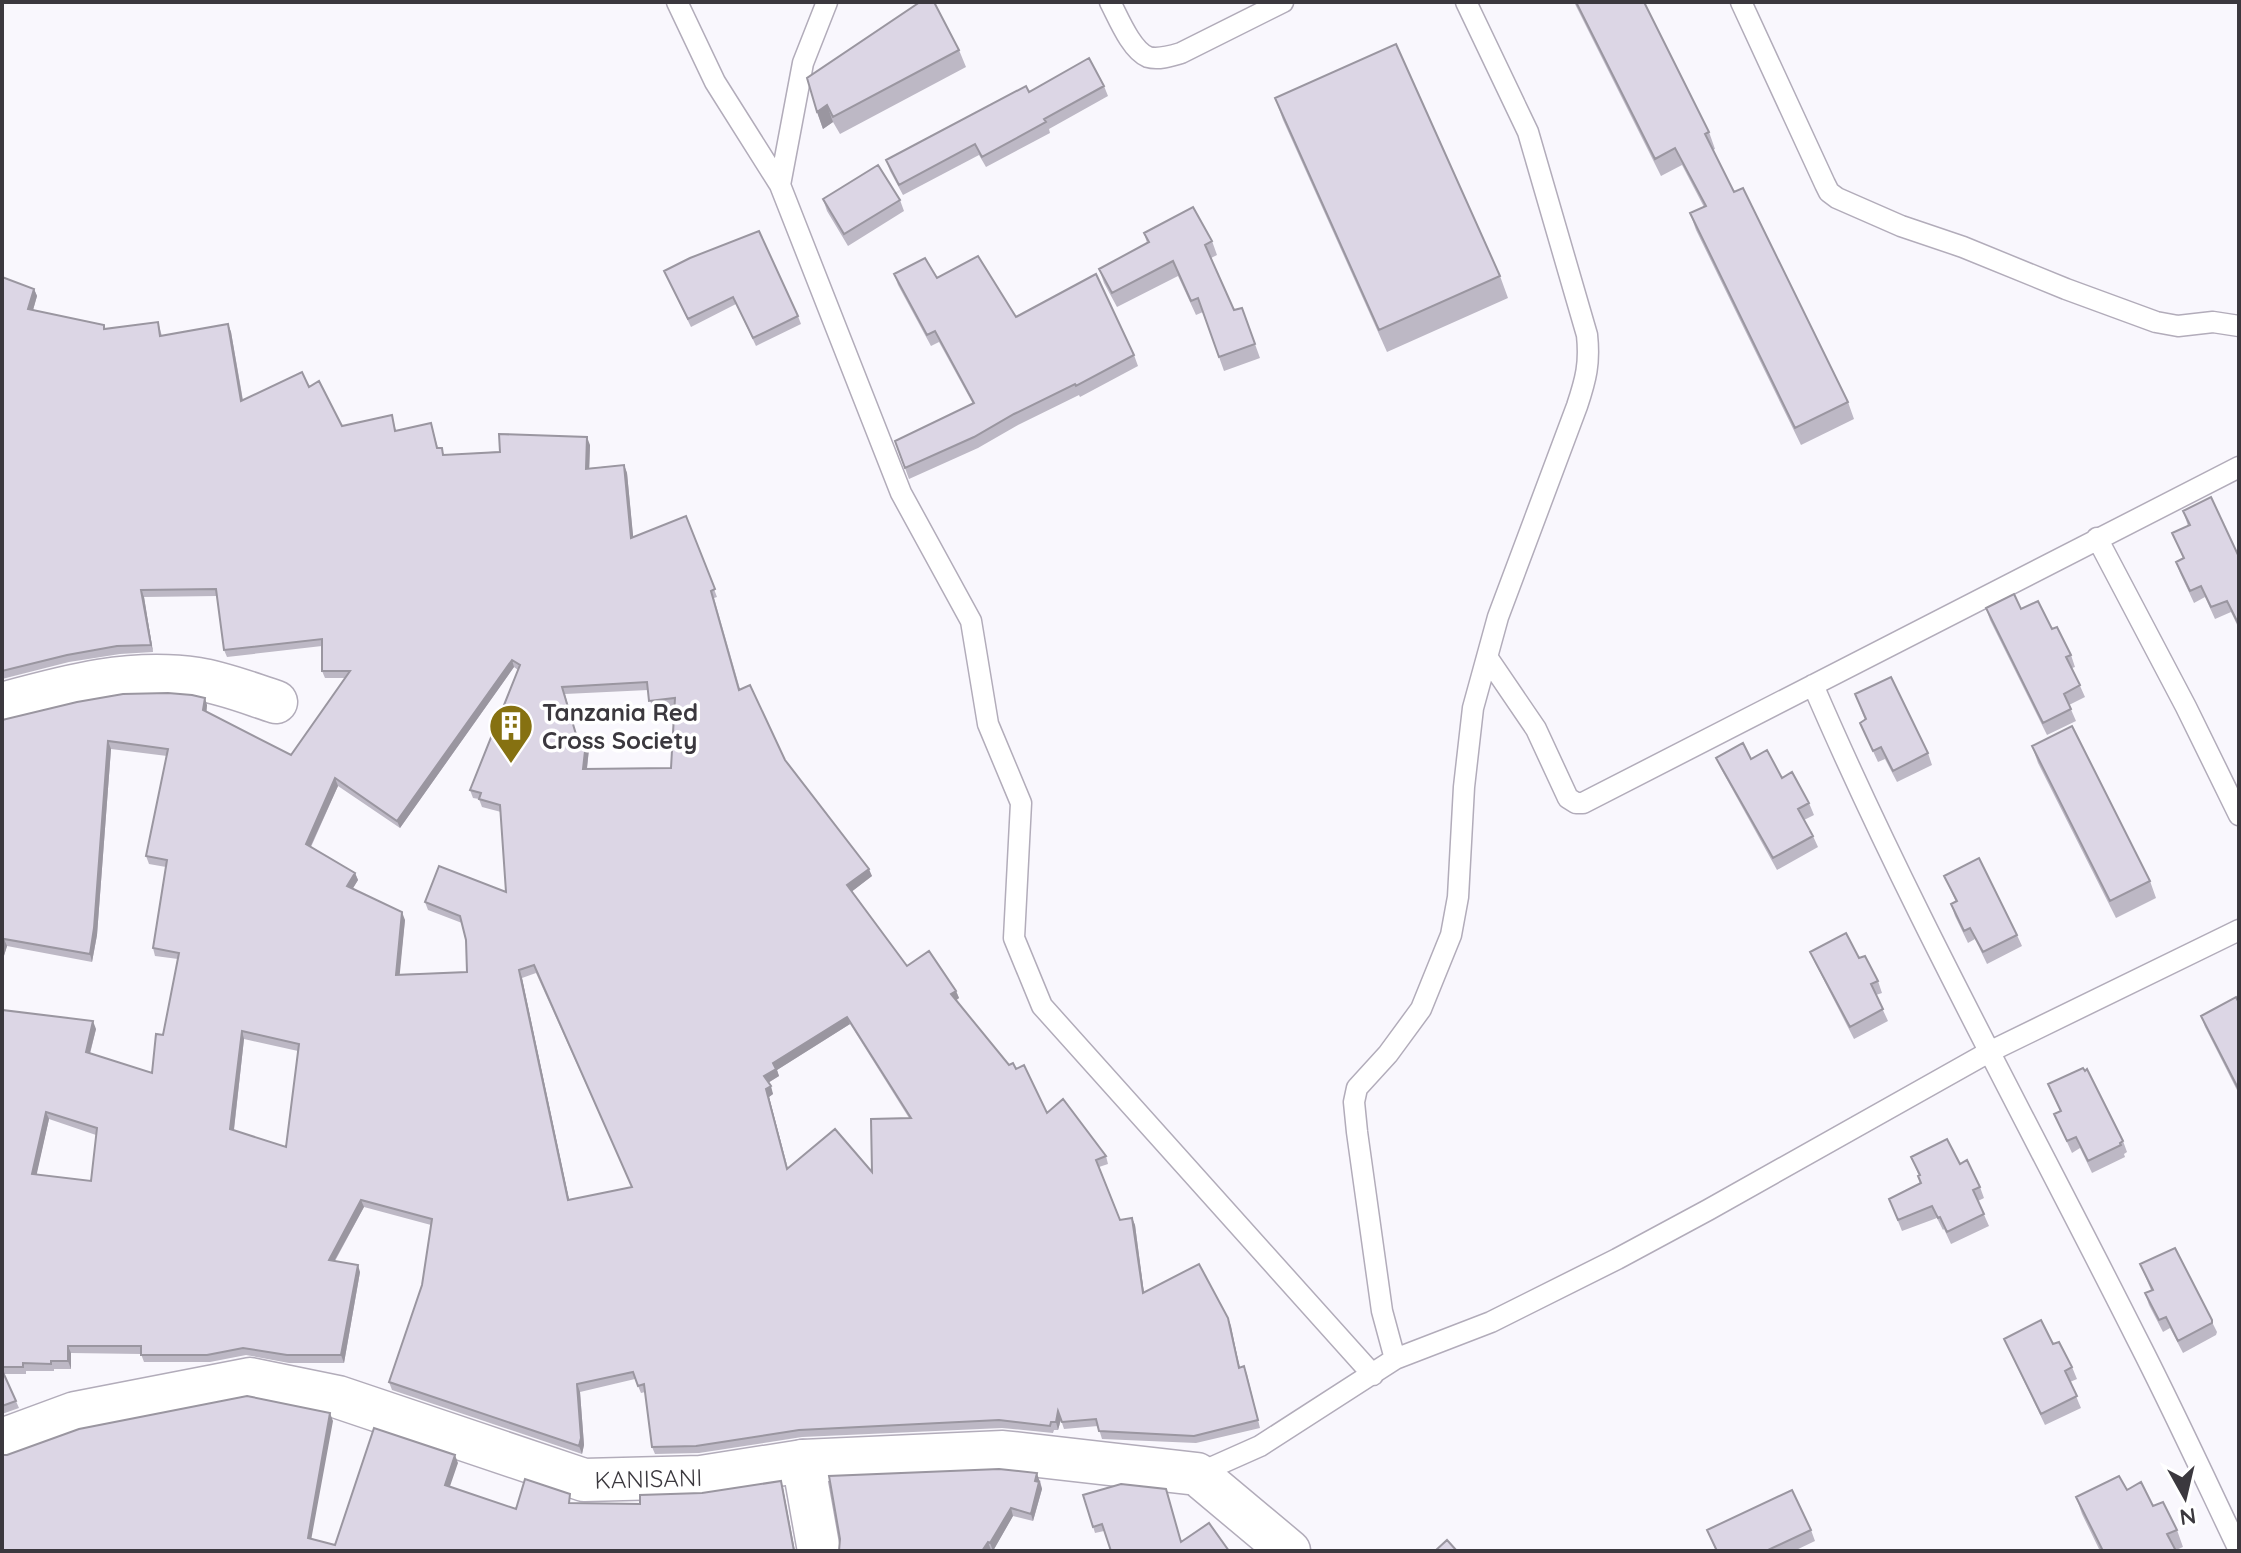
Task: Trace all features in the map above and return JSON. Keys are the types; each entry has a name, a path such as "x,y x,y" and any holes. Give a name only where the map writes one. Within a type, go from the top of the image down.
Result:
{"street":[{"path":"2,704 120,676 161,675 202,679 276,702"},
{"name":"KANISANI","path":"2,1440 75,1413 250,1379 338,1397 584,1480 701,1477 803,1461 1003,1452 1197,1474"},
{"path":"803,1461 819,1551"},
{"path":"1197,1474 1289,1551"}],"lane":[{"path":"677,2 715,82 780,185 901,493 971,621 988,724 1021,803 1014,938 1042,1006 1373,1375"},
{"path":"780,185 803,63 827,2"},
{"path":"1110,2 1138,50 1149,57 1164,58 1181,53 1283,2"},
{"path":"1395,1359 1382,1311 1354,1102 1357,1088 1388,1054 1421,1009 1451,935 1458,897 1464,787 1473,708 1498,617 1577,406 1588,372 1589,357 1587,335 1528,132 1466,2"},
{"path":"1741,2 1825,184 1837,198 1901,226 2147,319 2178,326 2213,322 2239,326"},
{"path":"1487,657 1536,729 1568,798 1583,803 2239,467"},
{"path":"2097,538 2239,815"},
{"path":"1813,685 1857,787 2137,1338 2239,1550"},
{"path":"1197,1474 1260,1446 1395,1359 1491,1322 1617,1259 1989,1052 2239,930"}],"building":[{"path":"920,2 934,2 959,50 833,117 827,105 817,112 807,78"},
{"path":"1576,2 1644,2 1709,132 1705,134 1734,192 1743,188 1848,402 1795,428 1690,213 1706,206 1675,148 1655,159"},
{"path":"1396,44 1500,276 1379,330 1275,98"},
{"path":"1089,58 1104,86 982,157 975,144 899,185 886,160 1026,86 1029,92"},
{"path":"878,165 900,200 844,234 823,199"},
{"path":"1193,207 1212,241 1205,245 1234,310 1242,308 1255,344 1219,357 1198,298 1191,301 1173,261 1112,293 1099,269 1149,242 1144,233"},
{"path":"759,231 798,316 753,338 733,297 688,319 664,271"},
{"path":"978,256 1016,317 1096,274 1134,355 974,437 905,468 895,441 974,403 935,331 927,335 894,274 925,258 937,278"},
{"path":"2,277 34,289 28,309 104,325 104,329 158,322 160,336 228,324 241,401 302,372 309,387 319,381 342,426 392,415 395,431 431,423 437,448 442,448 443,455 500,452 499,434 587,437 586,469 624,465 631,538 686,516 715,589 711,591 739,690 750,685 785,760 869,869 847,885 907,966 929,951 956,991 951,994 1009,1065 1013,1063 1016,1069 1024,1065 1047,1113 1063,1099 1106,1156 1096,1160 1120,1220 1132,1218 1143,1293 1199,1264 1228,1318 1239,1368 1244,1366 1258,1420 1194,1436 1099,1431 1096,1419 1062,1422 1058,1411 1056,1422 1051,1422 1050,1426 999,1420 799,1430 696,1446 652,1447 644,1384 638,1386 633,1372 577,1384 579,1446 389,1382 422,1285 432,1219 361,1200 329,1260 358,1265 341,1355 287,1355 243,1348 207,1355 141,1355 141,1346 68,1346 68,1361 2,1367 2,1010 93,1021 86,1052 152,1073 156,1034 163,1035 179,953 153,948 167,860 146,856 168,749 108,741 90,954 4,939 2,946 2,720 123,694 192,695 205,698 203,710 291,755 350,671 322,671 322,639 224,650 216,589 141,590 151,645 117,646 2,671","holes":["512,660 520,665 470,790 481,793 479,799 500,805 506,892 439,866 425,902 460,916 466,940 467,972 396,975 402,912 347,886 355,873 306,844 335,778 397,821","647,682 649,701 675,698 671,768 583,769 586,742 578,741 562,687","534,965 632,1187 568,1200 519,970","847,1017 911,1118 871,1119 872,1172 835,1129 787,1169 766,1089 771,1086 764,1076 776,1069 773,1063","242,1031 299,1044 286,1147 230,1129","46,1112 97,1128 91,1181 32,1174"]},
{"path":"2211,497 2239,557 2239,625 2227,601 2211,607 2201,586 2190,591 2176,562 2184,558 2172,533 2190,525 2183,511"},
{"path":"2014,594 2021,609 2038,601 2052,629 2057,627 2071,655 2066,657 2080,685 2064,694 2071,709 2043,723 1986,608"},
{"path":"1891,677 1928,753 1893,771 1881,747 1873,751 1860,723 1866,719 1855,694"},
{"path":"2072,726 2150,881 2110,901 2032,746"},
{"path":"1743,743 1751,759 1767,750 1782,778 1792,772 1809,803 1798,809 1813,836 1773,858 1716,758"},
{"path":"1979,858 2017,935 1983,952 1970,928 1964,931 1951,904 1957,901 1944,876"},
{"path":"1846,933 1859,958 1865,956 1878,981 1871,984 1883,1009 1850,1027 1810,952"},
{"path":"2236,997 2239,1003 2239,1090 2201,1016"},
{"path":"2083,1068 2085,1071 2087,1069 2123,1141 2121,1145 2088,1161 2076,1137 2067,1141 2054,1114 2061,1111 2048,1084"},
{"path":"1947,1139 1960,1164 1967,1160 1980,1187 1973,1190 1984,1214 1947,1232 1932,1206 1898,1220 1889,1199 1921,1183 1911,1157"},
{"path":"2175,1248 2212,1320 2212,1323 2178,1341 2166,1317 2159,1320 2145,1293 2153,1290 2140,1264"},
{"path":"2041,1320 2053,1344 2059,1342 2072,1367 2065,1371 2077,1396 2041,1414 2004,1339"},
{"path":"2,1370 16,1401 2,1406"},
{"path":"247,1396 330,1413 308,1538 335,1545 374,1428 455,1455 445,1485 516,1509 525,1479 570,1494 569,1503 640,1504 640,1495 702,1493 781,1481 794,1551 2,1551 2,1455 79,1429"},
{"path":"999,1469 1037,1473 1035,1481 1039,1482 1031,1514 1011,1508 982,1551 839,1551 840,1539 829,1476"},
{"path":"2119,1476 2127,1490 2141,1482 2153,1506 2163,1502 2177,1530 2167,1534 2176,1551 2103,1551 2076,1497"},
{"path":"1121,1484 1166,1489 1181,1542 1209,1523 1229,1551 1111,1551 1102,1524 1093,1527 1083,1495"},
{"path":"1792,1490 1811,1530 1766,1551 1717,1551 1707,1530"},
{"path":"1447,1540 1457,1551 1435,1551"}],"place":[{"name":"Tanzania Red Cross Society","path":"511,765"}]}
